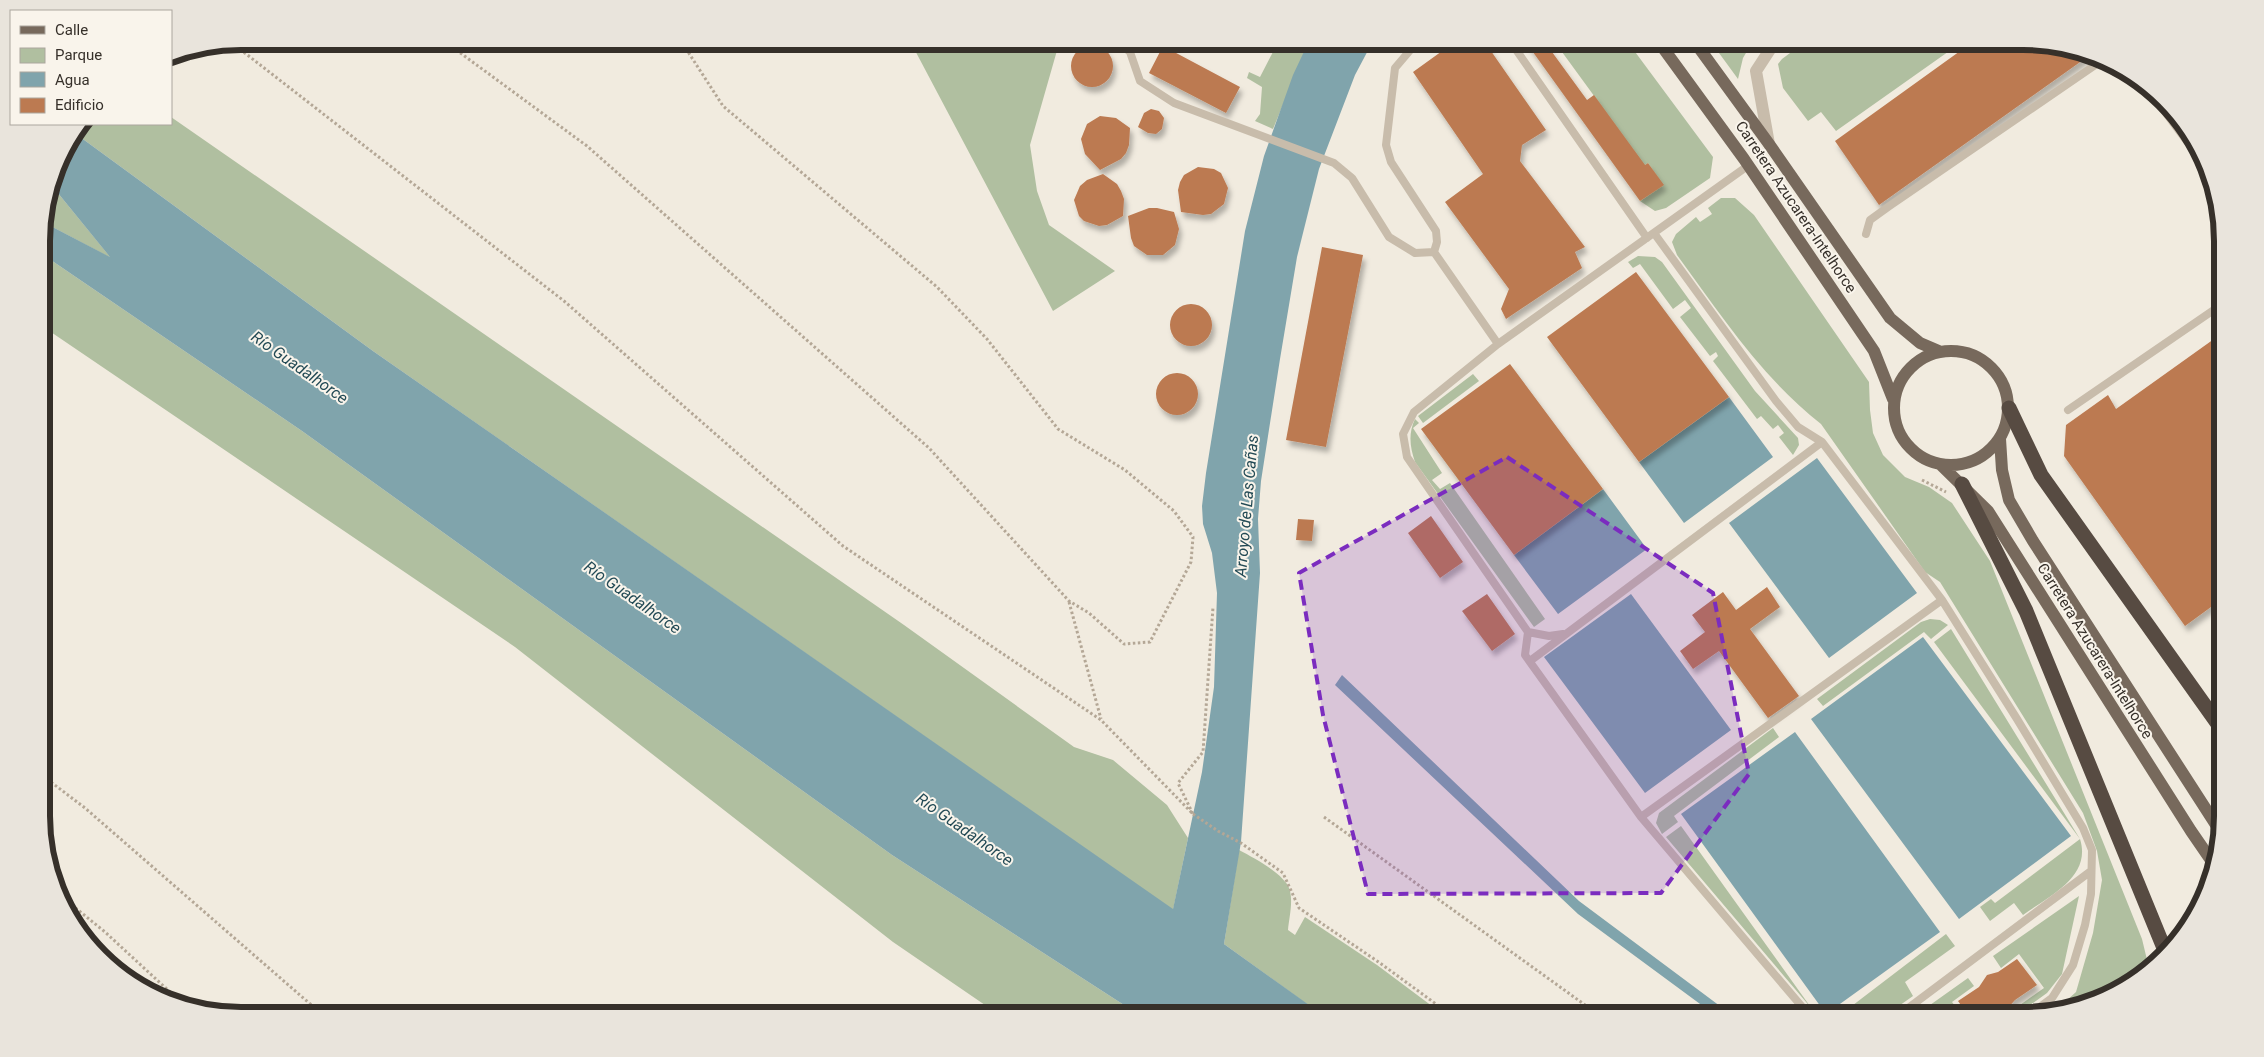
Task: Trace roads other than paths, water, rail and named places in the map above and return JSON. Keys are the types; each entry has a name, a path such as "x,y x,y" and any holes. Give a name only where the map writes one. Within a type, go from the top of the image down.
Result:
{"highway":[{"path":"2009,408 2041,475 2214,720"},
{"path":"1962,484 2026,611 2163,946"}],"main road":[{"name":"Carretera Azucarera-Intelhorce","path":"1664,50 1748,166 1874,351 1893,399"},
{"name":"Carretera Azucarera-Intelhorce","path":"1701,50 1769,144 1890,318 1920,343 1941,352"},
{"path":"1960,351 1982,359 1998,375 2007,395 2009,408 2006,425 2000,439 1985,456 1964,465 1941,465 1920,457 1904,442 1894,422 1893,399 1902,378 1917,361 1941,352 1960,351"},
{"name":"Carretera Azucarera-Intelhorce","path":"2000,439 2002,470 2010,500 2033,541 2214,822"},
{"name":"Carretera Azucarera-Intelhorce","path":"1941,465 1988,511 2191,832 2209,857"}],"street":[{"path":"1769,144 1756,71 1770,50"}],"lane":[{"path":"1128,50 1140,81 1156,94 1174,103 1264,138 1334,163 1352,178 1389,237 1415,253 1434,252"},
{"path":"1410,50 1395,68 1386,144 1390,162 1412,198 1436,230 1437,242 1434,252"},
{"path":"1516,50 1647,238"},
{"path":"1866,234 1870,220 2096,65"},
{"path":"1748,166 1498,344 1414,412 1403,434 1407,457 1528,632 1526,655 1530,661 1642,817 1801,1007"},
{"path":"1654,233 1776,401 1798,427 1822,442 1942,600 2018,719 2083,828 2092,850 2091,894 2073,965 2052,998 2041,1006"},
{"path":"1434,252 1498,344"},
{"path":"2068,410 2214,310"},
{"path":"1530,661 1822,442"},
{"path":"1642,817 1942,600"},
{"path":"1528,632 1549,636 1565,634"},
{"path":"1910,1007 2091,871"}],"water":[{"path":"1305,50 1368,50 1355,75 1319,169 1297,257 1280,359 1261,481 1258,519 1260,573 1241,842 1224,944 1312,1007 1127,1007 892,855 302,431 50,259 50,226 110,257 57,192 65,168 81,137 373,351 1173,909 1202,772 1214,687 1217,593 1212,553 1203,524 1202,506 1206,473 1245,231 1264,156 1293,75"},
{"path":"1729,397 1773,457 1684,523 1639,462"},
{"path":"1817,458 1917,593 1829,658 1729,523"},
{"path":"1603,489 1647,549 1558,614 1514,555"},
{"path":"1631,594 1731,730 1645,793 1544,657"},
{"path":"1923,637 2071,836 1959,919 1811,719"},
{"path":"1342,675 1579,901 1721,1007 1704,1007 1578,914 1335,685"},
{"path":"1795,732 1940,932 1836,1007 1821,1007 1681,814"}],"water label":[{"name":"Río Guadalhorce","path":"300,367"},
{"name":"Arroyo de Las Cañas","path":"1246,506"},
{"name":"Río Guadalhorce","path":"633,597"},
{"name":"Río Guadalhorce","path":"965,829"}]}
